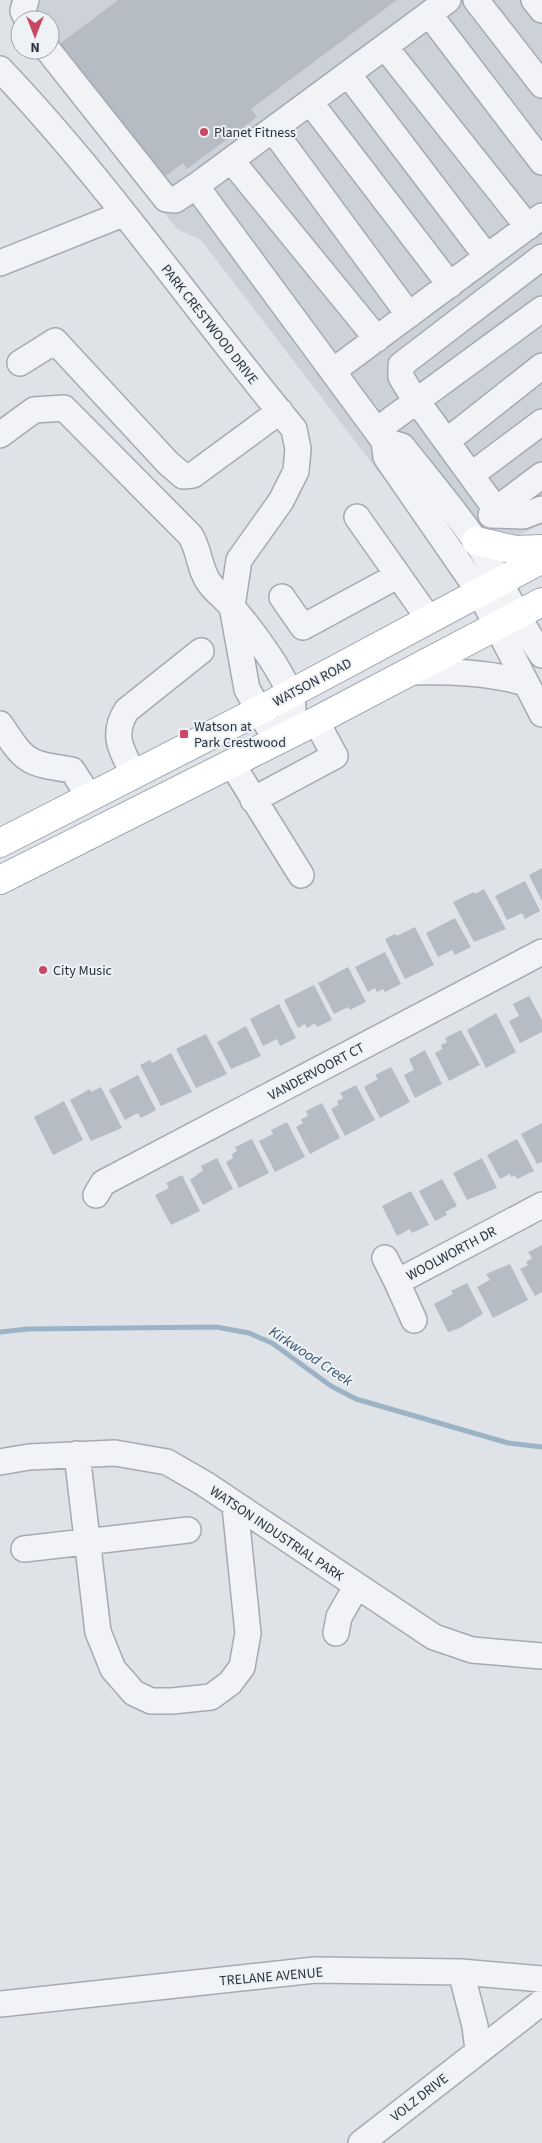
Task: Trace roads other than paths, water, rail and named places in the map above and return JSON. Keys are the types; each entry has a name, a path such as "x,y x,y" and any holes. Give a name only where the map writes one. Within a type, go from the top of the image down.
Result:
{"main road":[{"path":"476,541 515,550 542,549"},
{"name":"WATSON ROAD","path":"0,843 133,773 258,711 542,559"},
{"path":"0,880 285,737 520,614"}],"street":[{"path":"476,0 542,85"},
{"path":"534,0 542,10"},
{"path":"56,60 166,199 174,200 273,130 439,7 542,162"},
{"path":"333,372 535,221 385,46"},
{"name":"PARK CRESTWOOD DRIVE","path":"0,69 30,100 294,429 298,449 296,471 281,501 239,560 232,606 247,689 268,726 285,737"},
{"path":"348,74 487,257"},
{"path":"310,102 450,285"},
{"path":"273,130 409,315"},
{"path":"231,160 377,339"},
{"path":"196,186 380,436 386,457 490,587 520,614 528,635 542,655"},
{"path":"0,263 123,214"},
{"path":"470,473 401,377 401,366 542,257"},
{"path":"380,436 418,402 542,309"},
{"path":"20,363 55,341 168,463 184,476 193,475 280,411"},
{"path":"447,441 542,366"},
{"path":"0,435 34,410 64,408 190,535 196,544 202,572 210,584 232,606 279,671 290,694 293,708 285,737"},
{"path":"542,422 470,473 465,494 478,510 489,515 503,512 522,516 542,509"},
{"path":"380,436 402,446 476,541 490,587"},
{"path":"503,512 542,475"},
{"path":"357,517 428,620"},
{"path":"282,597 302,627 397,576"},
{"path":"520,614 526,683 542,714"},
{"path":"133,773 120,748 120,721 127,710 201,651"},
{"path":"409,672 456,671 507,678 526,683"},
{"path":"253,800 334,756 316,721"},
{"path":"0,724 25,758 38,764 72,770 89,796"},
{"path":"232,764 301,874"},
{"name":"VANDERVOORT CT","path":"96,1195 103,1183 542,952"},
{"name":"WOOLWORTH DR","path":"414,1320 397,1282 542,1205"},
{"path":"385,1258 397,1282"},
{"name":"WATSON INDUSTRIAL PARK","path":"0,1462 77,1454 115,1453 167,1462 434,1637 472,1650 542,1656"},
{"path":"77,1454 98,1632 113,1669 134,1693 151,1700 172,1701 211,1697 230,1683 242,1667 248,1633 235,1506"},
{"path":"24,1549 89,1547 188,1530"},
{"path":"336,1633 339,1617 356,1587"},
{"name":"TRELANE AVENUE","path":"0,2004 315,1970 461,1972 542,1979"},
{"path":"461,1972 475,2026 478,2050"},
{"name":"VOLZ DRIVE","path":"361,2143 542,2002"}],"waterway":[{"name":"Kirkwood Creek","path":"0,1332 28,1329 216,1327 249,1333 272,1343 331,1386 356,1399 508,1443 542,1447"}],"place":[{"name":"Planet Fitness","path":"204,132"},
{"name":"Watson at Park Crestwood","path":"184,734"},
{"name":"City Music","path":"43,970"}]}
